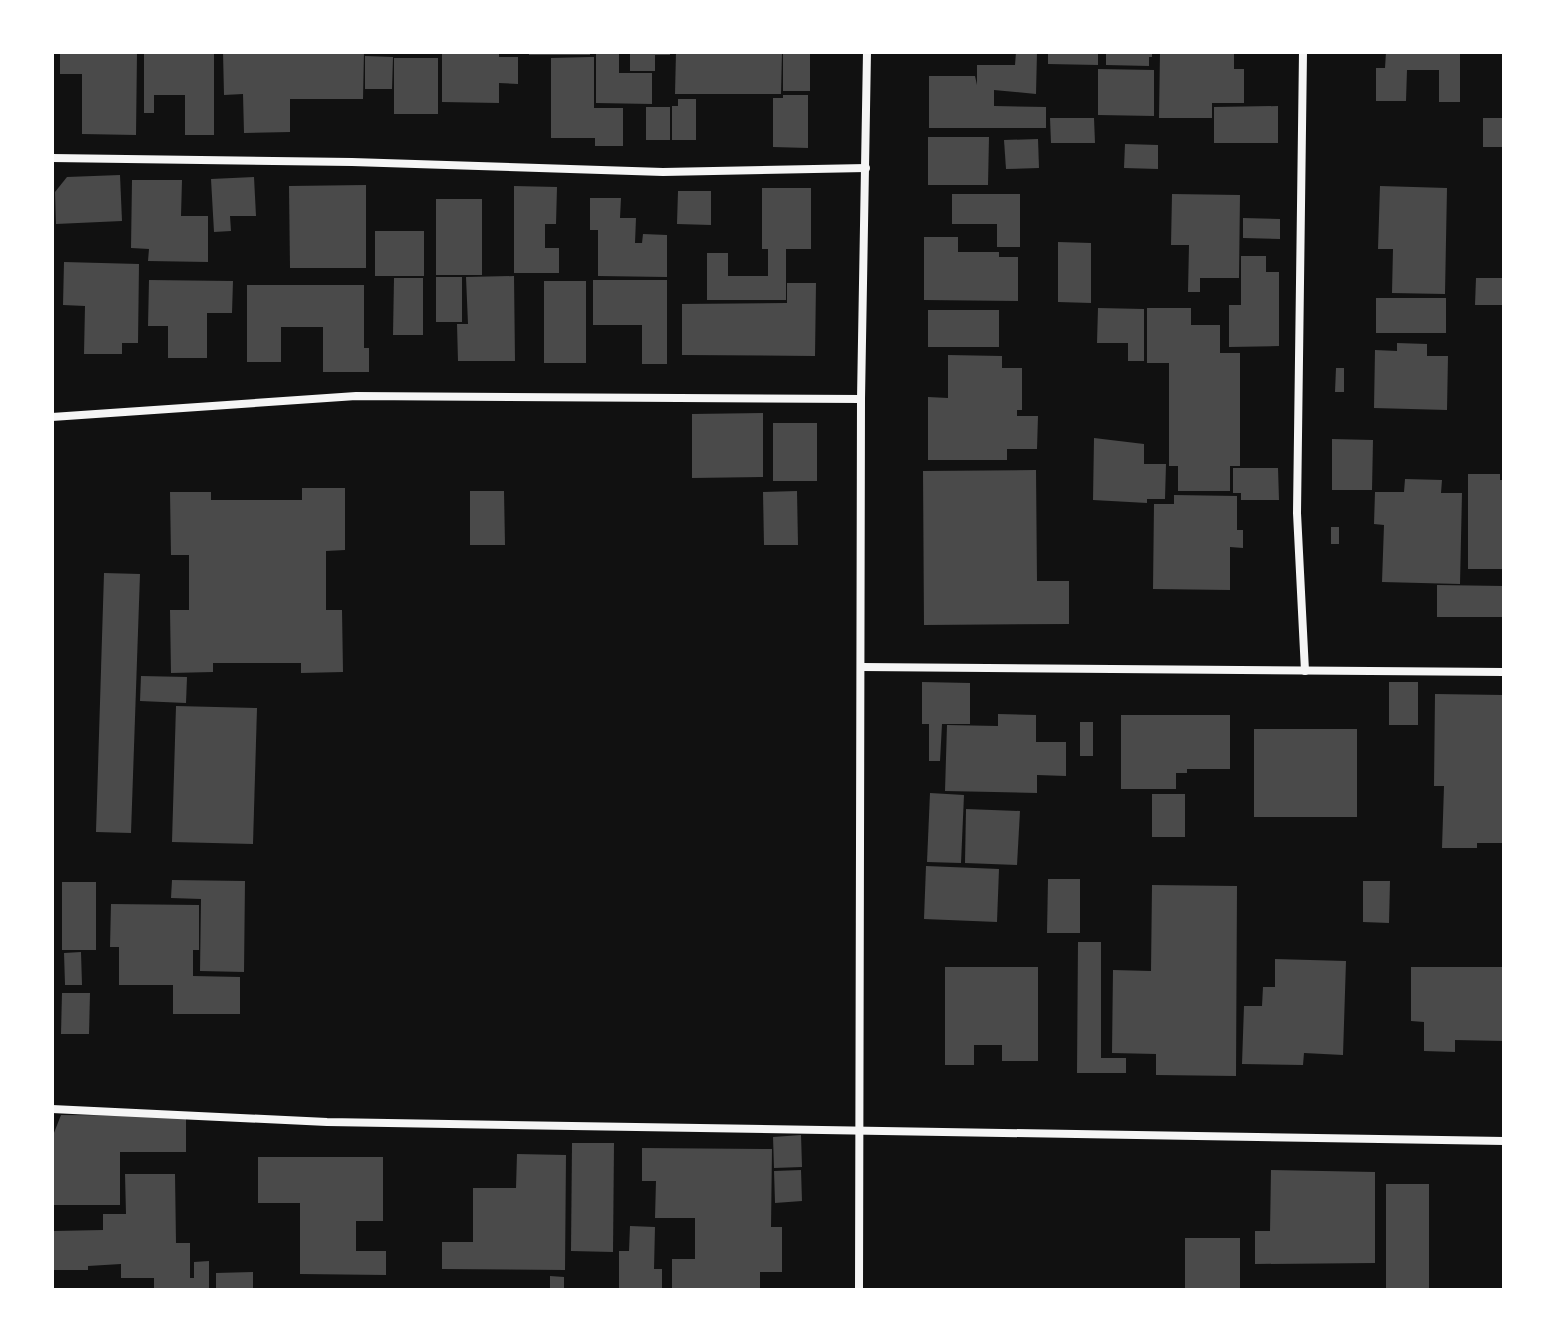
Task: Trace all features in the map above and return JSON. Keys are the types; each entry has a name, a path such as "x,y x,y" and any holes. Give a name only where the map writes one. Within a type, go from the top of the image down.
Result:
{"street":[{"path":"859,1290 861,399 867,52"},
{"path":"1303,52 1297,513 1305,671"},
{"path":"52,158 352,162 663,172 866,168"},
{"path":"52,417 356,396 861,399"},
{"path":"862,667 1504,672"},
{"path":"52,1109 327,1122 1504,1141"}],"building":[{"path":"60,52 137,52 136,135 82,134 82,74 60,74"},
{"path":"144,52 214,52 214,135 185,135 185,95 154,95 154,113 144,113"},
{"path":"223,52 364,52 363,99 290,99 290,132 244,133 243,94 224,95"},
{"path":"442,52 499,52 499,57 518,57 518,84 499,83 499,103 442,102"},
{"path":"529,52 590,52 590,55 529,55"},
{"path":"596,52 619,52 619,73 652,73 652,104 596,103"},
{"path":"630,52 670,52 670,55 655,55 655,71 630,71"},
{"path":"676,52 782,52 781,94 675,94"},
{"path":"783,52 810,52 810,91 783,91"},
{"path":"1016,52 1037,52 1036,94 994,90 994,106 1046,107 1046,128 929,128 929,76 975,76 977,85 977,65 1015,65"},
{"path":"1048,52 1098,52 1098,65 1048,64"},
{"path":"1106,52 1152,52 1152,57 1149,57 1149,66 1106,65"},
{"path":"1160,52 1234,52 1234,69 1244,69 1244,103 1212,103 1212,118 1159,118"},
{"path":"1386,52 1460,52 1460,102 1439,102 1439,70 1407,70 1406,101 1376,101 1376,68 1385,68"},
{"path":"365,56 393,57 392,89 365,89"},
{"path":"594,57 594,108 623,108 623,146 595,146 595,138 551,138 551,58"},
{"path":"394,58 438,58 438,114 394,114"},
{"path":"1098,69 1154,70 1154,116 1098,115"},
{"path":"783,95 808,95 808,148 773,147 773,98 783,98"},
{"path":"678,99 696,99 696,140 672,140 672,106 678,106"},
{"path":"1278,106 1278,143 1214,143 1214,107"},
{"path":"646,107 670,107 670,140 646,140"},
{"path":"1050,118 1094,118 1095,143 1051,143"},
{"path":"1483,118 1504,118 1504,147 1483,147"},
{"path":"928,137 989,137 988,185 928,185"},
{"path":"1038,139 1039,168 1006,169 1004,140"},
{"path":"1125,144 1158,145 1158,169 1124,168"},
{"path":"120,175 122,221 56,224 55,192 67,177"},
{"path":"254,177 256,216 230,216 231,231 214,232 211,179"},
{"path":"132,180 182,180 181,216 208,216 208,262 148,261 149,249 131,248"},
{"path":"366,185 366,268 290,268 289,186"},
{"path":"514,186 557,187 556,224 545,224 545,248 559,248 559,273 514,273"},
{"path":"1380,186 1447,188 1445,294 1392,293 1393,249 1378,249"},
{"path":"762,188 811,188 811,249 786,249 786,300 707,300 707,253 728,253 728,276 768,276 768,249 762,249"},
{"path":"678,191 711,191 711,225 677,224"},
{"path":"952,194 1020,194 1020,247 997,247 997,224 952,224"},
{"path":"1172,194 1240,195 1239,278 1200,278 1200,292 1188,292 1189,245 1171,245"},
{"path":"590,198 621,198 620,218 636,218 635,243 642,243 643,234 667,235 667,277 598,276 598,230 590,230"},
{"path":"436,199 482,199 482,275 436,275"},
{"path":"1243,218 1280,219 1280,239 1243,238"},
{"path":"375,231 424,231 424,276 375,276"},
{"path":"924,237 958,237 958,252 999,252 999,257 1018,257 1018,301 924,300"},
{"path":"1058,242 1091,243 1091,303 1058,302"},
{"path":"1241,256 1266,256 1266,272 1279,272 1279,346 1229,347 1229,305 1241,305"},
{"path":"64,262 139,264 138,343 122,343 122,354 84,354 85,306 63,305"},
{"path":"514,276 515,361 458,361 457,324 468,324 466,277"},
{"path":"436,277 462,277 462,322 436,322"},
{"path":"394,278 423,278 423,335 393,335"},
{"path":"1476,278 1504,278 1504,305 1475,305"},
{"path":"149,280 233,281 232,313 207,313 207,358 168,358 168,326 148,326"},
{"path":"593,280 667,280 667,364 642,364 642,325 593,325"},
{"path":"544,281 586,281 586,363 544,363"},
{"path":"787,283 816,283 815,356 682,355 682,304 787,303"},
{"path":"247,285 364,285 364,348 369,348 369,372 323,372 323,327 281,327 281,362 247,362"},
{"path":"1376,298 1446,298 1446,333 1376,333"},
{"path":"1098,308 1144,309 1144,361 1128,361 1128,343 1097,343"},
{"path":"1147,308 1191,308 1191,325 1220,325 1220,353 1240,353 1240,466 1230,466 1230,491 1178,491 1178,466 1169,466 1169,363 1147,363"},
{"path":"928,310 999,310 999,347 928,347"},
{"path":"1397,343 1427,344 1427,356 1448,356 1447,410 1374,408 1375,350 1397,351"},
{"path":"948,355 1002,356 1002,368 1022,368 1022,410 1017,410 1017,416 1038,416 1037,449 1007,449 1007,460 928,460 928,397 948,398"},
{"path":"1336,368 1344,368 1344,392 1335,392"},
{"path":"763,413 763,477 692,478 692,414"},
{"path":"773,423 817,423 817,481 773,481"},
{"path":"1094,438 1144,444 1144,464 1166,464 1165,499 1147,499 1147,503 1093,500"},
{"path":"1332,439 1373,440 1372,490 1332,490"},
{"path":"1233,468 1278,468 1279,500 1241,500 1241,493 1233,493"},
{"path":"1036,470 1037,581 1069,581 1069,624 924,625 923,471"},
{"path":"1468,474 1500,474 1500,480 1504,480 1504,569 1468,569"},
{"path":"1405,479 1442,480 1441,493 1462,493 1460,584 1382,582 1384,525 1374,524 1375,492 1404,492"},
{"path":"302,488 345,488 345,550 326,551 326,610 342,610 343,672 301,673 301,663 213,663 213,672 171,673 170,610 189,610 189,555 171,555 170,492 211,492 211,500 302,500"},
{"path":"470,491 504,491 505,545 470,545"},
{"path":"797,491 798,545 764,545 763,492"},
{"path":"1174,495 1237,496 1237,530 1243,530 1243,548 1230,547 1230,590 1153,589 1154,504 1174,504"},
{"path":"1331,527 1339,527 1339,544 1331,544"},
{"path":"104,573 140,574 131,833 96,832"},
{"path":"1437,585 1504,586 1504,617 1437,617"},
{"path":"141,676 187,677 186,703 140,701"},
{"path":"922,682 970,683 970,724 942,724 940,761 929,761 929,724 922,724"},
{"path":"1389,682 1418,682 1418,725 1389,725"},
{"path":"1435,694 1504,695 1504,843 1477,843 1477,848 1442,848 1444,786 1434,786"},
{"path":"176,706 257,708 253,844 172,842"},
{"path":"998,714 1036,715 1036,742 1066,742 1066,776 1037,775 1037,793 945,791 947,725 998,726"},
{"path":"1121,715 1230,715 1230,769 1187,769 1187,773 1176,773 1176,789 1121,789"},
{"path":"1080,722 1093,722 1093,756 1080,756"},
{"path":"1254,729 1357,729 1357,817 1254,817"},
{"path":"930,793 964,795 961,863 927,862"},
{"path":"1152,794 1185,794 1185,837 1152,837"},
{"path":"966,809 1020,811 1017,865 965,863"},
{"path":"926,866 999,869 997,922 924,919"},
{"path":"1048,879 1080,879 1080,933 1047,933"},
{"path":"172,880 245,881 244,972 200,971 201,899 171,898"},
{"path":"1363,881 1390,881 1389,923 1363,922"},
{"path":"62,882 96,882 96,950 62,950"},
{"path":"1152,885 1237,886 1236,1076 1156,1075 1156,1054 1112,1053 1113,970 1151,971"},
{"path":"111,904 199,905 199,950 193,950 193,976 240,977 240,1014 173,1014 173,985 119,985 119,947 110,947"},
{"path":"1078,942 1101,942 1101,1058 1126,1058 1126,1073 1077,1073"},
{"path":"81,952 82,985 65,985 64,953"},
{"path":"1275,959 1346,961 1343,1055 1304,1053 1303,1065 1242,1064 1244,1006 1262,1006 1263,987 1275,987"},
{"path":"945,967 1038,967 1038,1061 1002,1061 1002,1045 974,1045 974,1065 945,1065"},
{"path":"1411,967 1504,967 1504,1041 1455,1040 1455,1052 1424,1051 1424,1022 1411,1021"},
{"path":"62,993 90,993 89,1034 61,1034"},
{"path":"61,1115 186,1116 186,1152 120,1152 120,1205 52,1205 52,1138"},
{"path":"801,1135 802,1167 774,1168 773,1137"},
{"path":"572,1143 614,1143 613,1252 571,1251"},
{"path":"642,1148 772,1149 771,1227 782,1227 782,1272 760,1272 760,1290 672,1290 672,1259 695,1259 695,1218 655,1218 656,1181 642,1181"},
{"path":"517,1154 566,1155 565,1270 442,1269 442,1242 473,1242 473,1188 516,1188"},
{"path":"258,1157 383,1157 383,1221 356,1221 356,1251 386,1251 386,1275 300,1274 300,1203 258,1203"},
{"path":"801,1170 802,1201 775,1203 774,1171"},
{"path":"1271,1170 1375,1172 1375,1263 1255,1264 1255,1231 1270,1231"},
{"path":"125,1174 175,1174 176,1243 190,1243 190,1278 194,1278 194,1262 209,1261 209,1290 154,1290 154,1278 121,1278 121,1264 88,1266 88,1270 54,1270 54,1231 103,1230 103,1214 126,1214"},
{"path":"1386,1184 1429,1184 1429,1290 1386,1290"},
{"path":"630,1226 655,1227 654,1269 662,1269 662,1290 619,1290 619,1251 629,1251"},
{"path":"1185,1238 1240,1238 1240,1290 1185,1290"},
{"path":"253,1272 253,1290 216,1290 216,1273"},
{"path":"550,1276 564,1277 564,1290 550,1290"}]}
